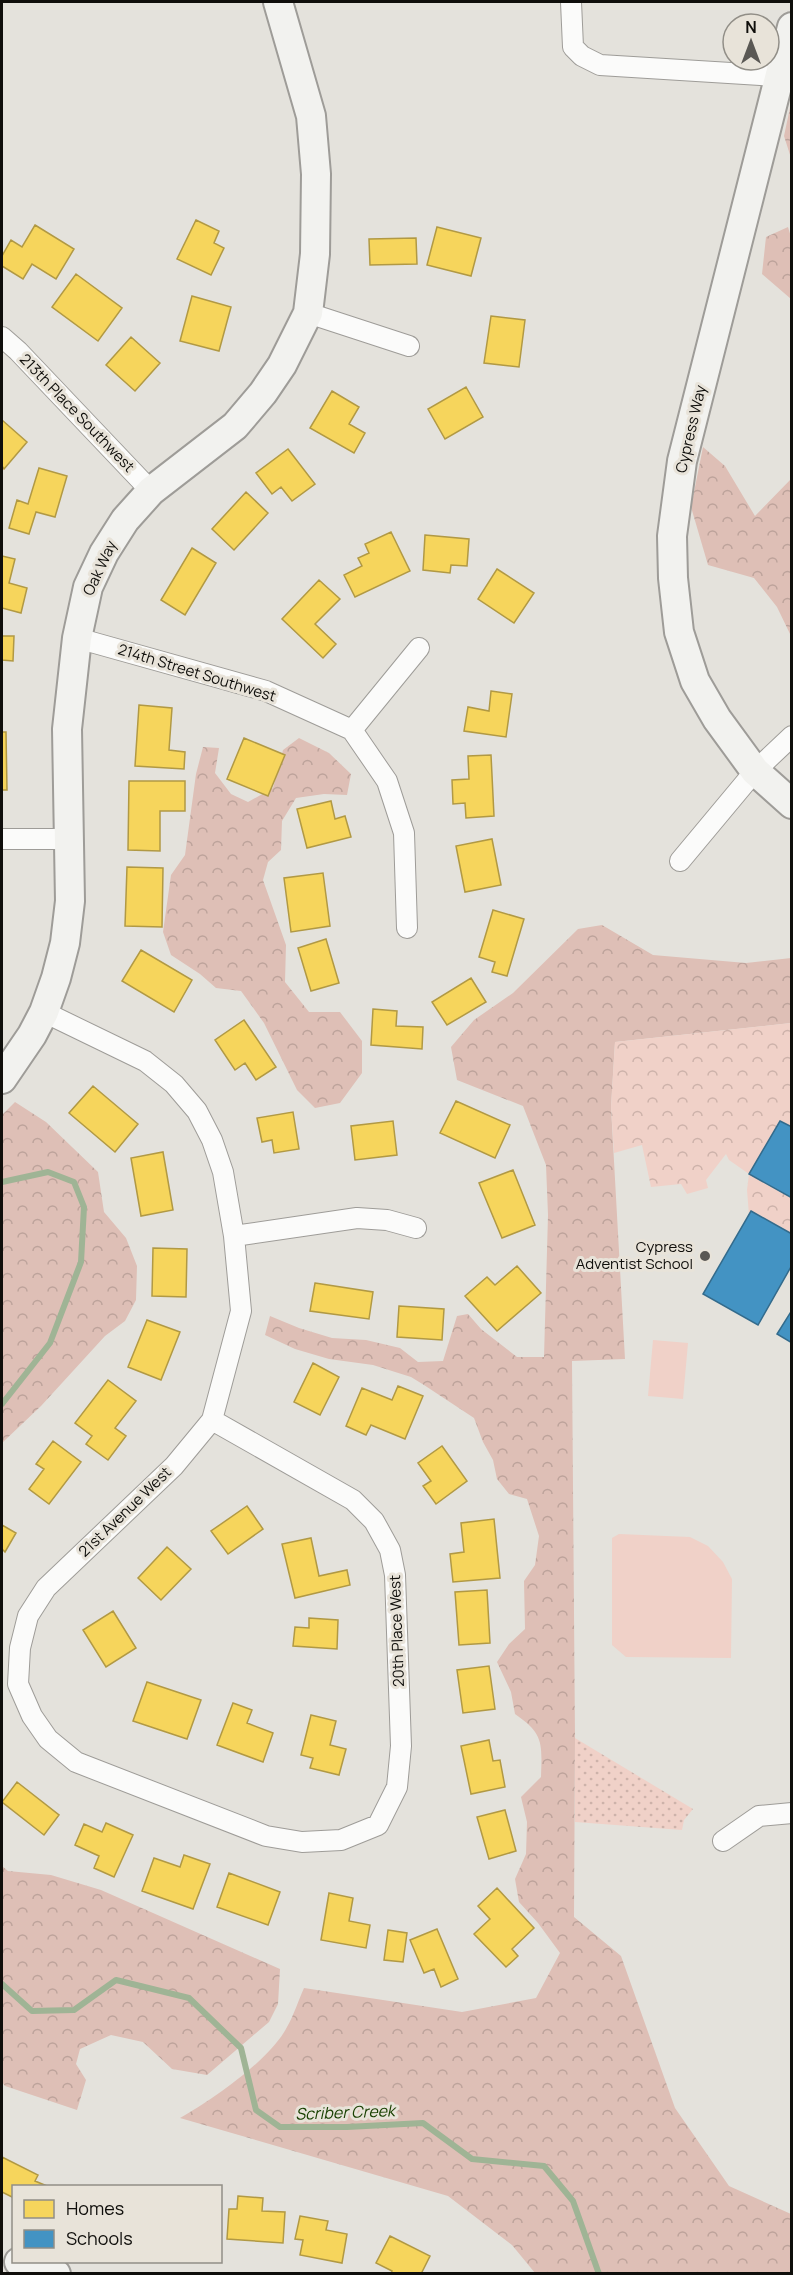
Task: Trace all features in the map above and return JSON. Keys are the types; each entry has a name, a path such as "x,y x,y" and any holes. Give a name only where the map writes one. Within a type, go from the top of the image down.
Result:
{"street":[{"name":"Oak Way","path":"2,1079 32,1035 44,1012 65,943 70,901 67,729 77,638 88,586 104,553 125,520 150,492 235,426 256,402 282,365 308,313 315,254 316,174 311,116 278,2"},
{"path":"571,2 573,47 582,56 600,65 778,76"},
{"name":"Cypress Way","path":"792,27 682,461 672,536 673,578 679,632 695,681 717,719 754,771 792,804"},
{"path":"308,313 409,346"},
{"name":"213th Place Southwest","path":"2,337 18,351 150,492"},
{"name":"214th Street Southwest","path":"77,638 266,691 352,730"},
{"path":"407,928 404,833 387,781 352,730 419,648"},
{"path":"680,861 754,771 792,736"},
{"path":"2,839 69,839"},
{"name":"21st Avenue West","path":"44,1012 145,1061 174,1084 197,1111 212,1140 223,1172 234,1236 241,1311 212,1420 174,1466 46,1588 28,1616 20,1648 18,1684 32,1716 48,1739 76,1761 266,1836 302,1842 341,1840 378,1825"},
{"path":"234,1236 357,1218 387,1220 416,1228"},
{"name":"20th Place West","path":"212,1420 353,1500 374,1521 390,1550 395,1575 401,1746 397,1786 378,1825"},
{"path":"723,1841 759,1816 792,1813"},
{"path":"22,2263 57,2274"}],"green space":[{"path":"791,103 791,158 784,136"},
{"path":"788,227 791,237 791,299 762,274 766,237"},
{"path":"703,447 725,466 755,516 791,479 791,636 777,607 754,578 708,565 691,507"},
{"path":"299,738 329,753 351,774 347,795 324,794 296,798 282,821 281,850 268,862 263,880 286,945 285,982 309,1012 340,1012 362,1041 362,1073 340,1103 315,1108 297,1090 264,1023 241,991 216,988 200,974 171,955 163,932 171,875 185,855 196,774 203,747 219,748 215,773 231,794 248,802 273,788 283,750"},
{"path":"602,925 653,955 746,963 791,958 791,1023 615,1042 611,1107 625,1359 572,1361 574,1917 621,1956 675,2108 729,2186 791,2214 791,2273 535,2273 512,2245 448,2196 180,2118 223,2090 268,2053 292,2018 304,1988 462,2012 536,1998 560,1953 519,1902 515,1879 526,1854 527,1822 521,1797 541,1777 541,1747 536,1734 515,1714 511,1692 497,1662 509,1644 525,1629 524,1581 535,1565 539,1536 527,1499 509,1494 497,1479 493,1460 474,1418 424,1385 411,1377 373,1365 329,1359 295,1349 265,1335 270,1316 332,1338 366,1340 400,1348 418,1362 443,1361 457,1316 468,1314 481,1329 517,1357 544,1357 548,1215 546,1165 523,1106 457,1080 451,1047 474,1020 513,993 578,929"},
{"path":"791,1023 791,1127 780,1121 750,1174 791,1198 791,1234 749,1215 747,1190 749,1174 729,1160 726,1154 706,1180 708,1188 687,1194 681,1184 651,1187 642,1145 614,1153 611,1107 615,1042"},
{"path":"15,1102 46,1122 98,1172 104,1212 126,1238 137,1266 136,1300 125,1321 105,1336 41,1406 2,1443 2,1115"},
{"path":"653,1340 688,1343 683,1399 648,1396"},
{"path":"619,1534 690,1537 708,1546 723,1562 732,1579 731,1658 626,1657 612,1645 612,1538"},
{"path":"575,1738 693,1809 684,1820 682,1830 575,1822"},
{"path":"2,1866 8,1871 51,1875 101,1890 280,1969 278,2004 269,2022 207,2075 172,2069 143,2042 111,2035 80,2049 76,2064 86,2080 77,2110 5,2086 2,2082"}],"building: Homes":[{"path":"196,220 219,231 214,243 224,248 211,275 177,259"},
{"path":"35,225 74,249 56,279 32,264 23,279 2,266 2,256 11,240 22,247"},
{"path":"437,227 481,238 471,276 427,265"},
{"path":"416,238 417,264 370,265 369,239"},
{"path":"76,274 122,308 98,341 52,307"},
{"path":"192,296 231,307 219,351 180,341"},
{"path":"491,316 525,320 519,367 484,363"},
{"path":"131,337 160,363 135,391 106,365"},
{"path":"466,387 483,417 445,439 428,409"},
{"path":"332,391 359,407 349,424 365,433 354,453 310,428"},
{"path":"2,420 27,442 4,469 2,466"},
{"path":"288,449 315,484 292,501 281,487 272,494 256,473"},
{"path":"39,468 67,476 55,517 36,512 29,534 9,528 17,500 28,504"},
{"path":"246,492 268,513 234,550 212,529"},
{"path":"391,532 410,571 355,597 344,575 362,566 358,558 369,553 365,544"},
{"path":"425,535 469,539 467,566 451,565 450,573 423,570"},
{"path":"192,548 216,563 185,615 161,600"},
{"path":"2,556 15,559 9,583 27,588 21,613 2,608"},
{"path":"497,569 534,593 514,623 478,599"},
{"path":"319,580 340,599 315,624 336,644 323,658 282,619"},
{"path":"2,636 14,636 13,661 2,660"},
{"path":"491,691 512,694 506,737 464,731 468,707 489,711"},
{"path":"139,705 172,708 169,750 185,752 184,769 135,766"},
{"path":"2,732 6,732 7,790 2,790"},
{"path":"244,738 285,755 268,796 227,779"},
{"path":"491,755 494,816 466,818 465,803 453,804 452,780 469,779 468,756"},
{"path":"129,781 185,781 185,811 160,811 160,851 128,850"},
{"path":"331,801 335,819 345,816 351,837 307,848 297,809"},
{"path":"492,839 501,885 465,892 456,846"},
{"path":"127,867 163,868 162,927 125,926"},
{"path":"323,873 330,926 291,932 284,878"},
{"path":"493,910 524,919 507,976 492,972 495,962 479,957"},
{"path":"326,939 339,983 311,991 298,948"},
{"path":"141,950 192,980 174,1012 122,981"},
{"path":"471,978 486,1002 447,1025 432,1002"},
{"path":"373,1009 397,1011 396,1026 423,1027 422,1049 371,1045"},
{"path":"244,1020 276,1067 256,1080 245,1063 235,1070 215,1040"},
{"path":"93,1086 138,1124 115,1152 69,1113"},
{"path":"456,1101 510,1125 495,1158 440,1133"},
{"path":"293,1112 299,1149 274,1153 272,1140 262,1142 257,1118"},
{"path":"393,1121 397,1155 355,1160 351,1126"},
{"path":"163,1152 173,1210 141,1216 131,1158"},
{"path":"513,1170 535,1225 502,1238 479,1183"},
{"path":"153,1248 187,1249 186,1297 152,1296"},
{"path":"517,1266 541,1293 497,1331 465,1296 487,1277 495,1285"},
{"path":"315,1283 373,1292 369,1319 310,1311"},
{"path":"399,1306 444,1309 442,1340 397,1337"},
{"path":"147,1320 180,1332 161,1380 128,1367"},
{"path":"313,1363 339,1377 320,1415 294,1402"},
{"path":"108,1380 136,1401 115,1428 126,1436 108,1460 86,1444 92,1436 75,1423"},
{"path":"398,1386 423,1396 405,1439 371,1425 366,1435 346,1426 362,1388 392,1400"},
{"path":"53,1441 81,1462 49,1504 29,1489 44,1469 36,1464"},
{"path":"442,1446 467,1481 436,1504 423,1486 431,1481 418,1463"},
{"path":"247,1506 263,1529 228,1554 211,1531"},
{"path":"494,1519 500,1578 453,1582 450,1554 464,1552 461,1523"},
{"path":"2,1525 16,1533 5,1552 2,1549"},
{"path":"311,1538 319,1576 347,1570 350,1585 295,1598 282,1544"},
{"path":"167,1547 191,1569 161,1600 138,1578"},
{"path":"487,1590 490,1643 459,1645 455,1592"},
{"path":"113,1611 136,1648 106,1667 83,1630"},
{"path":"309,1618 338,1620 337,1649 293,1646 295,1627 309,1628"},
{"path":"489,1666 495,1709 463,1713 457,1670"},
{"path":"147,1682 201,1700 187,1739 133,1721"},
{"path":"233,1703 252,1710 247,1723 273,1733 263,1762 217,1745"},
{"path":"311,1715 336,1721 330,1745 346,1749 339,1775 310,1768 313,1758 301,1755"},
{"path":"489,1740 493,1761 500,1760 505,1787 471,1794 461,1746"},
{"path":"17,1782 59,1815 44,1835 2,1802"},
{"path":"505,1810 516,1851 489,1859 477,1817"},
{"path":"106,1823 133,1835 114,1877 94,1868 99,1856 75,1845 84,1824 102,1832"},
{"path":"184,1855 210,1864 193,1909 142,1891 154,1858 180,1867"},
{"path":"229,1873 280,1892 268,1925 217,1907"},
{"path":"497,1888 534,1928 512,1949 518,1956 506,1967 474,1934 490,1919 478,1906"},
{"path":"329,1893 353,1898 349,1921 370,1925 366,1948 321,1940"},
{"path":"437,1929 458,1979 441,1987 434,1969 424,1973 410,1940"},
{"path":"388,1930 407,1933 403,1962 384,1960"},
{"path":"2,2157 38,2175 35,2181 45,2185 12,2185 12,2197 2,2192"},
{"path":"238,2196 263,2198 262,2211 285,2212 283,2243 227,2239 229,2209 237,2209"},
{"path":"300,2216 328,2221 326,2230 347,2234 342,2263 300,2255 303,2240 295,2239"},
{"path":"390,2236 430,2256 421,2274 391,2274 392,2271 376,2263"}],"building: Schools":[{"path":"780,1121 792,1127 792,1198 749,1174"},
{"path":"751,1211 792,1234 792,1265 758,1325 703,1294"},
{"path":"792,1310 792,1343 777,1334"}],"waterway":[{"name":"Scriber Creek","path":"2,1182 48,1172 74,1182 84,1207 81,1262 50,1343 2,1404"},
{"name":"Scriber Creek","path":"2,1984 32,2011 74,2010 116,1980 189,1998 241,2048 256,2110 280,2127 347,2127 423,2123 472,2159 544,2166 573,2201 599,2274"}],"place":[{"name":"Cypress Adventist School","path":"705,1256"}]}
